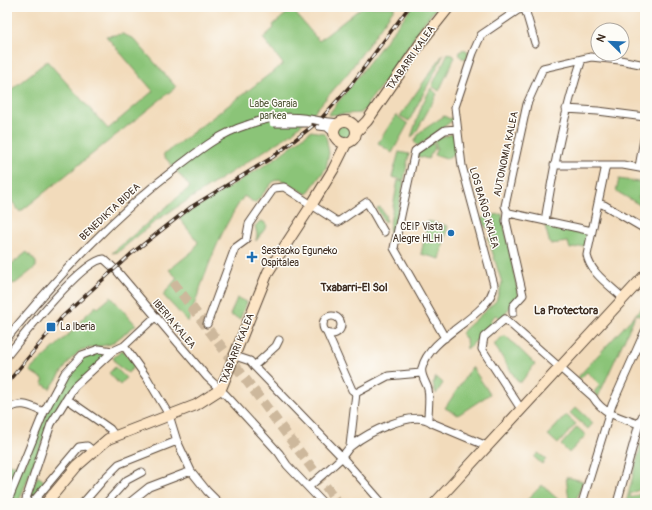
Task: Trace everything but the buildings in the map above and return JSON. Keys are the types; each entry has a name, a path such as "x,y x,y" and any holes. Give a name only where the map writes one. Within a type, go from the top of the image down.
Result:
{"street":[{"name":"TXABARRI KALEA","path":"356,132 367,121 422,41 449,7"},
{"name":"LOS BAÑOS KALEA","path":"421,373 426,358 445,338 491,298 494,285 462,166 455,107 481,35 518,10 533,7"},
{"path":"525,9 535,43"},
{"path":"545,221 554,165 566,108 582,59 607,58 645,65"},
{"name":"AUTONOMIA KALEA","path":"513,313 513,306 523,295 506,220 507,211 505,206 527,104 543,68 582,59"},
{"path":"566,108 645,117"},
{"path":"335,167 334,129 343,122 365,117 374,110"},
{"name":"BENEDIKTA BIDEA","path":"7,338 66,269 116,218 166,176 215,139 247,125 289,122 343,122"},
{"path":"320,123 327,127 340,143 346,144 354,138 356,132 353,125 343,122"},
{"path":"445,338 394,248 415,151 445,130 457,128"},
{"path":"554,165 606,165 642,168 645,134"},
{"name":"TXABARRI KALEA","path":"46,503 51,489 108,439 196,405 221,389 268,272 335,167 346,144"},
{"path":"606,165 587,255 588,262 593,269 624,299"},
{"path":"207,324 235,248 246,240 249,224 274,188 284,187 311,206 338,222 367,202 384,232"},
{"path":"598,203 604,204 645,228"},
{"path":"507,211 592,231"},
{"name":"IBERIA KALEA","path":"7,356 72,282 89,266 99,260 109,261 206,377 221,389 279,453 286,465 323,503"},
{"path":"434,503 624,299 641,285 645,275"},
{"path":"27,503 26,499 51,424 68,395 74,387 112,352 124,346 155,317"},
{"path":"521,409 483,352 483,340 503,320 507,320 609,413 639,424"},
{"path":"327,333 352,390 356,393"},
{"path":"592,503 583,502 609,413 644,333"},
{"path":"254,366 276,346 279,340"},
{"path":"124,346 147,378 169,415 177,441 191,471 219,503"},
{"path":"7,503 44,412 65,373 82,355 99,349 112,352"},
{"path":"235,356 250,361 342,457 382,503"},
{"path":"356,393 388,376 421,373 429,395 428,419"},
{"path":"350,446 356,393"},
{"path":"67,399 110,429 115,436"},
{"path":"7,410 17,404 22,403 44,412"},
{"path":"617,503 639,424 645,410"},
{"path":"309,487 342,457 350,446 397,422 413,417 428,419 432,423 487,446"},
{"path":"83,503 119,464 177,441"},
{"path":"129,503 149,487 191,471"},
{"path":"106,503 127,480 142,472"},
{"path":"32,503 51,489"}],"green space":[{"name":"Labe Garaia parkea","path":"362,7 395,7 348,73 316,110 292,133 157,220 118,252 112,253 190,187 163,155 283,64 263,38 274,28 273,25 292,9 319,41"},
{"path":"412,7 437,7 418,30 389,76 367,104 369,106 361,113 328,115"},
{"path":"123,34 134,39 176,87 20,212 7,195 7,93 47,61 108,129 153,91 106,36"},
{"path":"462,50 466,50 468,54 466,58 462,58 460,56 460,52"},
{"path":"444,53 409,121 400,116"},
{"path":"448,53 455,57 439,91 432,86"},
{"path":"431,88 437,94 415,134 411,137 422,105"},
{"path":"396,115 408,124 392,153 378,143"},
{"path":"444,116 450,119 453,117 453,120 418,146 414,142 420,132"},
{"path":"344,123 350,126 353,132 350,138 344,141 338,138 335,132 338,126"},
{"path":"311,131 323,133 326,136 329,153 326,168 307,194 279,179 273,182 255,203 244,196 234,211 219,241 188,322 163,295 177,278 169,270 194,250 198,242 179,218 273,160"},
{"path":"453,134 459,150 446,159 434,155 437,148 434,139"},
{"path":"432,140 435,148 428,159 417,156 418,151"},
{"path":"399,152 409,154 404,180 392,177"},
{"path":"619,179 645,183 645,188 638,198 645,202 645,208 616,191"},
{"path":"398,180 404,181 392,238 389,228"},
{"path":"380,207 385,215 386,221 384,222 377,208"},
{"path":"502,214 519,297 500,319 496,315 490,320 494,324 467,349 466,339 461,333 496,301 502,283 488,238 496,235 493,215"},
{"path":"488,217 491,228 486,228 482,218"},
{"path":"260,221 264,222 267,226 256,241 257,234 255,226"},
{"path":"428,221 448,226 440,259 421,254"},
{"path":"548,223 590,232 587,245 570,249 568,242 550,244 545,226"},
{"path":"27,252 36,262 36,267 16,283 11,284 9,281 9,266"},
{"path":"111,297 136,325 111,344 81,350 71,359 50,389 42,383 44,380 30,371 81,323 80,321 96,306 98,308"},
{"path":"237,298 247,302 240,319 230,315"},
{"path":"645,304 645,318 636,314 598,397 594,392 600,385 587,372 580,379 578,377"},
{"path":"503,336 506,336 535,364 521,382 518,382 495,346 495,343"},
{"path":"123,350 135,366 128,373 118,366 113,358"},
{"path":"99,352 109,355 64,397 48,427 19,501 21,503 7,503 8,464 24,467 47,411 62,383 81,359"},
{"path":"115,367 126,378 120,385 109,373"},
{"path":"472,367 490,394 458,415 445,408"},
{"path":"436,377 443,383 436,394 433,384"},
{"path":"576,407 593,423 588,429 570,413"},
{"path":"566,415 576,424 558,444 548,435"},
{"path":"577,427 586,435 569,453 561,445"},
{"path":"642,440 645,487 630,494 631,498 645,492 645,497 633,503 626,503"},
{"path":"538,453 546,459 542,464 534,457"},
{"path":"38,476 44,481 31,499 30,493"},
{"path":"566,477 583,481 575,503 569,500"},
{"path":"542,485 562,503 530,503 527,500"}],"tunnel":[{"path":"173,282 338,503"}],"railway":[{"path":"7,383 62,317 131,254 191,207 273,157 319,121 351,85 409,7"}],"place":[{"name":"CEIP Vista Alegre HLHI","path":"451,233"},
{"name":"Sestaoko Eguneko Ospitalea","path":"252,257"},
{"name":"La Iberia","path":"51,327"}],"district":[{"name":"Txabarri-El Sol","path":"354,287"},
{"name":"La Protectora","path":"566,310"}]}
